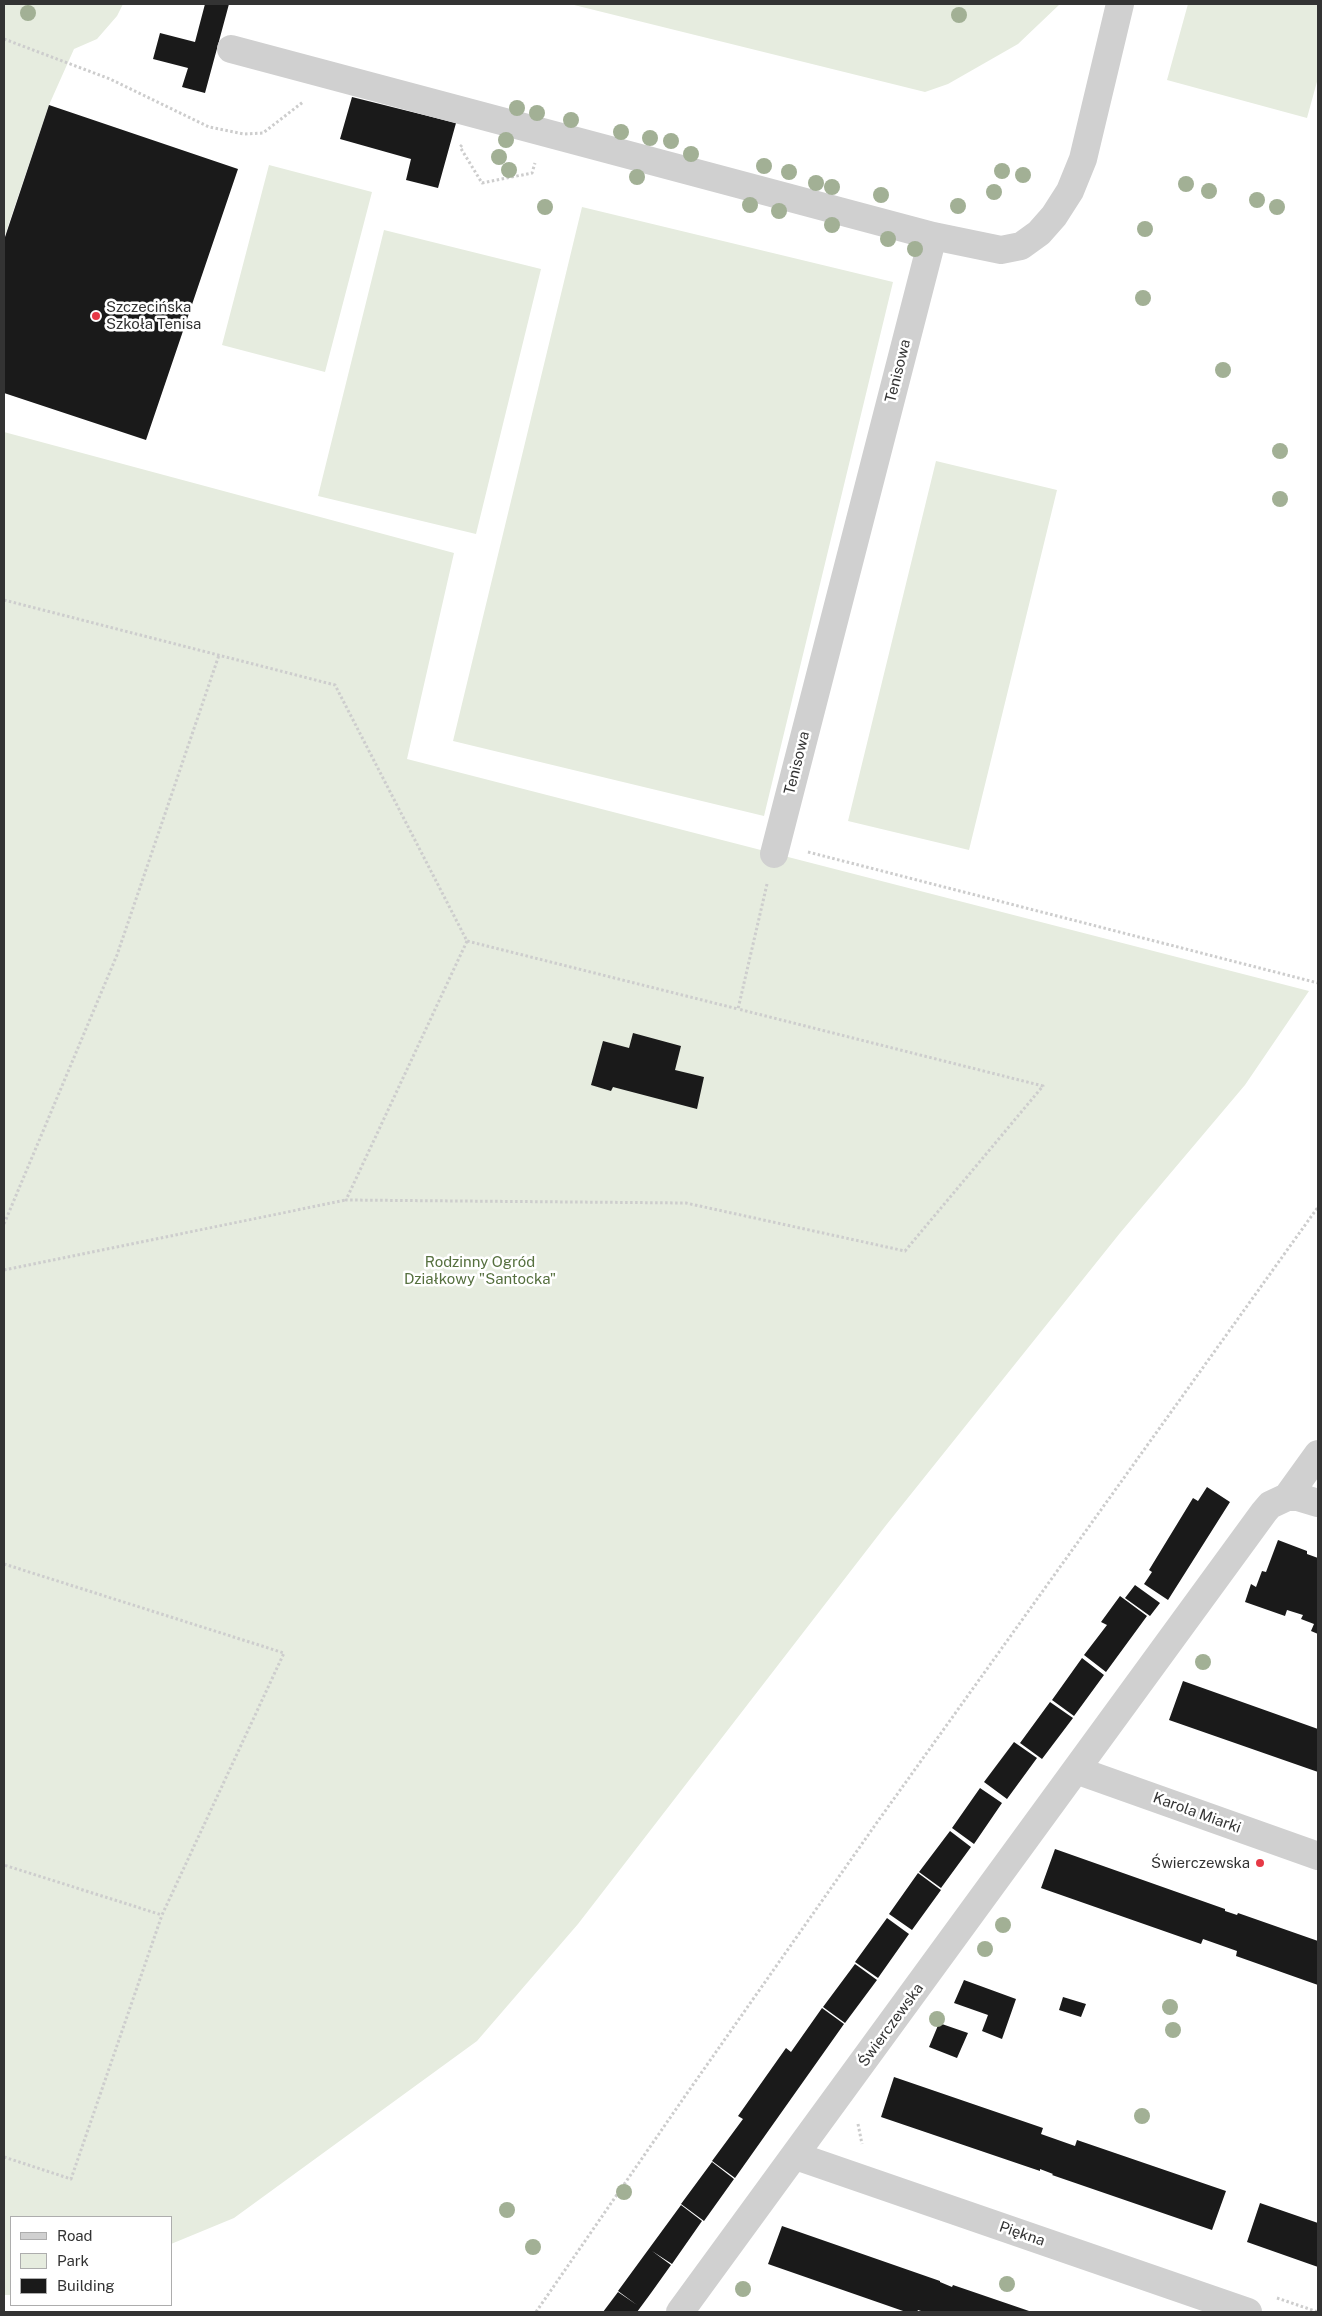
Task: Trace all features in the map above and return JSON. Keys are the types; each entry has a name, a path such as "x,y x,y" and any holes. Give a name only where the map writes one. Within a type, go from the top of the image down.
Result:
{"street":[{"path":"231,49 933,236 978,247 1001,250 1021,246 1039,233 1054,216 1070,191 1083,159 1120,4"},
{"name":"Tenisowa","path":"775,849 933,236"},
{"name":"Świerczewska","path":"680,2312 796,2156 1264,1512 1270,1505 1287,1497 1318,1454"},
{"path":"1287,1497 1298,1496 1318,1503"},
{"name":"Karola Miarki","path":"1076,1770 1318,1856"},
{"name":"Piękna","path":"796,2156 1248,2312"}],"path":[{"path":"4,39 110,79 209,127 244,134 263,133 335,78"},
{"path":"489,118 460,147 482,183 532,173 544,132"},
{"path":"4,600 335,685 467,941 1043,1086 905,1251 686,1203 346,1200 4,1270"},
{"path":"4,1224 117,955 219,654"},
{"path":"738,1009 775,849 1318,982"},
{"path":"346,1200 467,941"},
{"path":"536,2312 866,1837 1318,1207"},
{"path":"4,1564 284,1652 162,1915 72,2179 4,2157"},
{"path":"4,1865 162,1915"},
{"path":"858,2119 859,2136 865,2152"},
{"path":"1272,2296 1318,2312"}],"green space":[{"path":"4,4 123,4 117,16 97,39 74,49 49,105 4,238"},
{"path":"570,4 1060,4 1018,44 948,84 925,92"},
{"path":"1188,4 1318,4 1318,78 1307,118 1167,80"},
{"path":"269,165 372,192 325,372 222,345"},
{"path":"582,207 893,282 764,816 453,741"},
{"path":"384,230 541,269 476,534 318,496"},
{"name":"Rodzinny Ogród Działkowy \"Santocka\"","path":"4,432 454,553 407,759 1309,991 1245,1085 1120,1233 887,1524 578,1924 477,2041 234,2218 172,2244 172,2216 10,2216 10,2295 4,2295"},
{"path":"936,461 1057,490 969,850 848,821"}],"building":[{"path":"205,4 229,4 205,93 182,87 188,68 153,59 160,33 195,42"},
{"path":"352,97 456,123 438,188 406,180 411,159 340,139"},
{"name":"Szczecińska Szkoła Tenisa","path":"49,105 238,169 146,440 4,393 4,240"},
{"path":"633,1033 681,1046 675,1070 704,1077 697,1109 613,1087 611,1091 591,1085 603,1041 629,1048"},
{"path":"1207,1487 1230,1502 1168,1600 1144,1584 1152,1572 1149,1570 1193,1498 1198,1501"},
{"path":"1278,1540 1307,1551 1307,1554 1318,1558 1318,1634 1311,1631 1314,1624 1301,1619 1303,1615 1287,1610 1285,1616 1245,1602 1251,1584 1256,1587 1262,1571 1266,1572"},
{"path":"1135,1585 1160,1603 1150,1616 1125,1598"},
{"path":"1120,1596 1147,1616 1106,1672 1084,1655 1107,1625 1101,1622"},
{"path":"1082,1658 1104,1675 1074,1716 1052,1700"},
{"path":"1183,1681 1318,1729 1318,1772 1169,1720"},
{"path":"1050,1702 1073,1718 1042,1759 1020,1743"},
{"path":"1014,1742 1037,1758 1007,1799 984,1782"},
{"path":"980,1788 1002,1803 974,1844 952,1828"},
{"path":"950,1831 971,1847 941,1888 919,1872"},
{"path":"1055,1849 1225,1909 1225,1911 1237,1915 1238,1913 1318,1941 1318,1985 1236,1956 1237,1951 1203,1939 1201,1944 1041,1888"},
{"path":"918,1873 941,1890 912,1930 889,1914"},
{"path":"887,1918 909,1934 878,1978 855,1962"},
{"path":"855,1964 877,1980 845,2023 823,2007"},
{"path":"964,1980 1016,1999 1002,2039 982,2031 988,2015 954,2003"},
{"path":"1063,1997 1086,2004 1081,2017 1059,2010"},
{"path":"822,2008 844,2024 735,2178 712,2161 743,2119 738,2116 786,2048 791,2052"},
{"path":"939,2023 968,2033 957,2058 929,2047"},
{"path":"894,2077 1043,2128 1041,2134 1075,2146 1077,2140 1226,2191 1212,2230 1052,2175 1040,2169 1040,2171 881,2117"},
{"path":"712,2162 734,2179 704,2221 681,2204"},
{"path":"1260,2203 1318,2223 1318,2267 1247,2242"},
{"path":"681,2205 702,2221 672,2264 652,2251 671,2265 651,2293 637,2312 603,2312 618,2292 637,2305 618,2291"},
{"path":"782,2226 940,2281 952,2287 953,2285 1032,2312 924,2312 918,2310 917,2312 906,2312 768,2264"}],"place":[{"name":"Szczecińska Szkoła Tenisa","path":"96,316"},
{"name":"Świerczewska","path":"1260,1863"}]}
